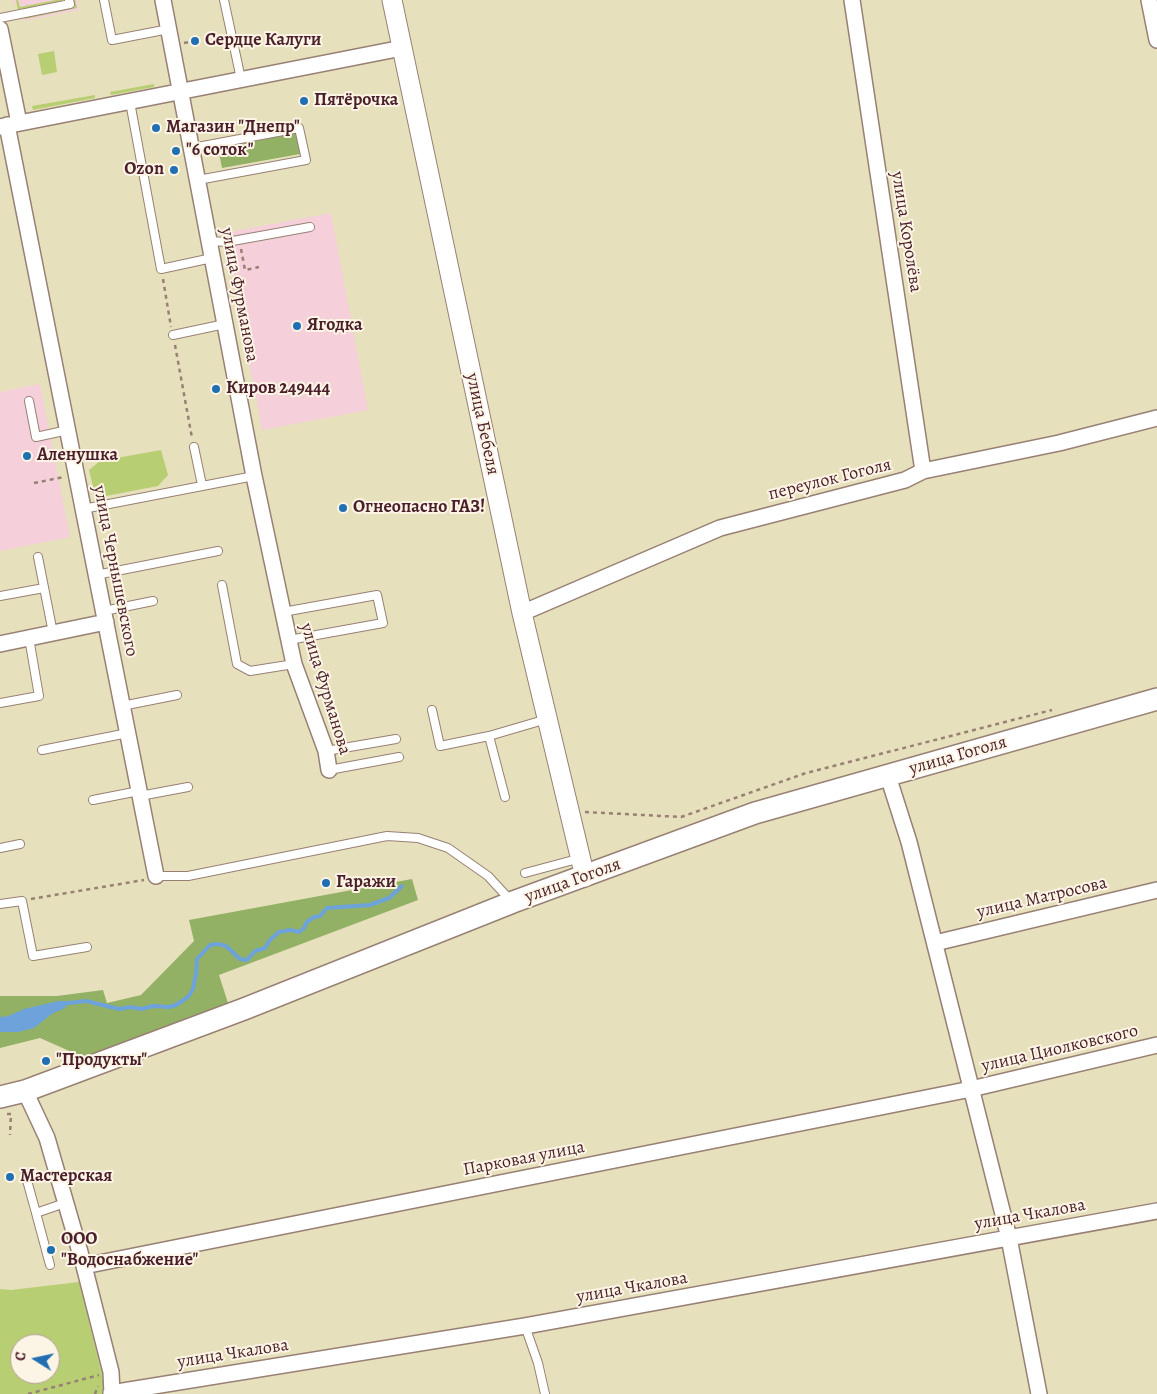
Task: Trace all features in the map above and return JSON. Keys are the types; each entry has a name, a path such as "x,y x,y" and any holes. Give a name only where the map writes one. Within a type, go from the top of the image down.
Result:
{"main road":[{"name":"улица Гоголя","path":"0,1097 25,1091 244,1010 513,902 583,868 755,813 1157,699"}],"street":[{"name":"улица Фурманова","path":"163,0 254,476 288,640 294,664 326,751 329,770"},
{"name":"улица Бебеля","path":"392,0 522,613 583,868"},
{"name":"улица Королёва","path":"852,0 923,471"},
{"path":"1149,0 1157,40"},
{"name":"улица Чернышевского","path":"0,29 9,125 156,876"},
{"path":"9,125 402,48"},
{"name":"переулок Гоголя","path":"522,613 720,528 905,480 923,471 1058,443 1157,418"},
{"path":"0,644 53,633 105,617"},
{"path":"888,776 909,842 1010,1238 1039,1394"},
{"name":"улица Матросова","path":"935,943 1157,890"},
{"name":"улица Циолковского","path":"972,1089 1157,1045"},
{"name":"Парковая улица","path":"84,1266 972,1089"},
{"path":"25,1091 47,1138 84,1266 111,1372 112,1393"},
{"name":"улица Чкалова","path":"112,1393 525,1326 1157,1211"}],"lane":[{"path":"0,18 70,4 69,0"},
{"path":"104,0 112,40 169,29"},
{"path":"224,0 241,80"},
{"path":"130,102 161,269 212,258"},
{"path":"192,148 299,128 306,160 198,180"},
{"path":"209,241 227,242 310,227"},
{"path":"173,335 225,324"},
{"path":"29,401 36,437 68,430"},
{"path":"194,447 202,485"},
{"path":"83,509 254,476"},
{"path":"96,575 218,552"},
{"path":"38,557 53,633"},
{"path":"222,585 237,664 250,672 294,664"},
{"path":"0,596 44,588"},
{"path":"283,612 377,595 382,623 288,640"},
{"path":"105,617 153,601"},
{"path":"0,703 39,696 29,638"},
{"path":"122,706 178,695"},
{"path":"432,710 440,746 489,736 547,719"},
{"path":"42,750 128,733"},
{"path":"489,736 505,797"},
{"path":"326,751 396,739"},
{"path":"329,770 399,757"},
{"path":"93,800 188,786"},
{"path":"156,876 188,876 387,836 418,838 448,848 488,876 513,902"},
{"path":"0,848 20,844"},
{"path":"525,873 583,868"},
{"path":"0,904 22,901 33,956 87,947"},
{"path":"25,1173 50,1265"},
{"path":"36,1213 65,1203"},
{"path":"525,1326 538,1363 545,1394"}],"path":[{"path":"239,240 245,270 259,267"},
{"path":"161,269 194,447"},
{"path":"34,483 76,474"},
{"path":"569,811 681,817 806,773 1060,708"},
{"path":"22,901 156,876"},
{"path":"0,1113 11,1114 10,1135"},
{"path":"28,1394 103,1374"}],"shaded area":[{"path":"14,0 77,0 79,10 24,21 21,4 15,5"},
{"name":"Ягодка","path":"331,213 368,410 262,430 225,233"},
{"name":"Аленушка","path":"40,384 70,537 0,551 0,392"}],"green space":[{"path":"16,0 18,0 20,7 56,0 66,0 18,10"},
{"path":"75,0 77,8 25,19 25,15"},
{"path":"54,51 57,72 42,75 38,54"},
{"path":"154,84 154,87 111,95 110,92"},
{"path":"95,95 95,98 33,110 32,106"},
{"path":"297,133 300,154 222,168 218,148"},
{"path":"161,450 168,475 158,486 101,497 95,495 89,470 100,461"},
{"path":"412,879 418,900 219,975 228,1003 83,1057 40,1038 0,1048 0,996 57,996 103,990 107,1003 141,995 194,941 189,920"},
{"path":"79,1282 107,1394 0,1394 0,1289 11,1290"}],"water":[{"path":"58,1001 73,1001 63,1009 53,1013 34,1028 18,1032 0,1032 0,1017"}],"waterway":[{"path":"69,1003 86,1001 119,1009 131,1007 141,1009 153,1006 169,1007 176,1005 188,997 193,989 197,959 210,945 226,946 240,959 247,960 255,951 265,948 270,940 279,932 290,930 299,932 307,922 314,917 320,916 327,908 370,905 389,898 402,886"}],"place":[{"name":"Сердце Калуги","path":"195,41"},
{"name":"Пятёрочка","path":"304,101"},
{"name":"Магазин \"Днепр\"","path":"156,128"},
{"name":"\"6 соток\"","path":"176,151"},
{"name":"Ozon","path":"174,170"},
{"name":"Ягодка","path":"297,326"},
{"name":"Киров 249444","path":"216,389"},
{"name":"Аленушка","path":"27,456"},
{"name":"Огнеопасно ГАЗ!","path":"343,508"},
{"name":"Гаражи","path":"326,883"},
{"name":"\"Продукты\"","path":"46,1061"},
{"name":"Мастерская","path":"10,1177"},
{"name":"ООО \"Водоснабжение\"","path":"51,1250"}]}
